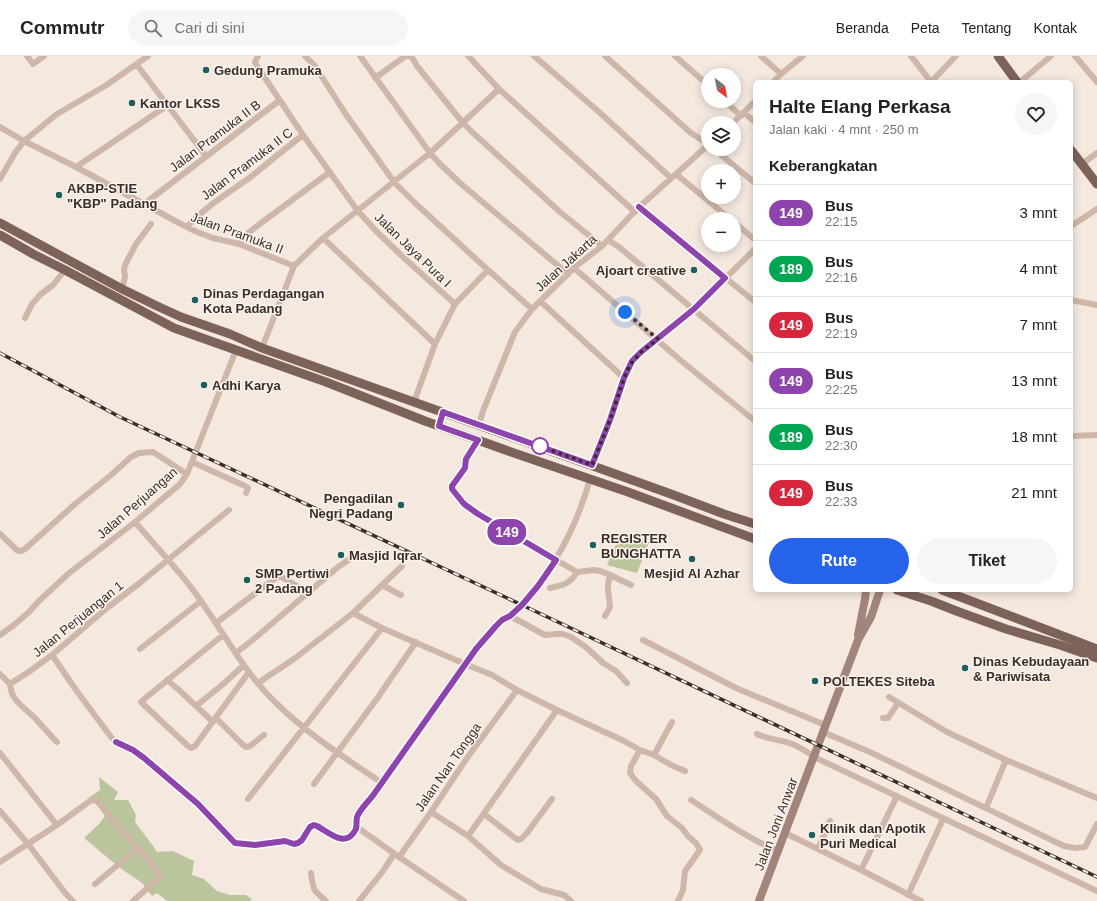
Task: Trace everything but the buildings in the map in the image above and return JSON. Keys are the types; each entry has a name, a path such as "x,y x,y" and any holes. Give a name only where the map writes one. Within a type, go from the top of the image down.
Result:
{"main road":[{"path":"998,56 1017,80"},
{"path":"1073,153 1097,184"},
{"path":"0,223 122,289 181,317 230,334 262,348 753,523"},
{"path":"0,235 33,254 174,328 326,382 439,426 628,492 753,538"},
{"path":"439,426 443,412"},
{"path":"858,640 866,592"},
{"path":"858,640 876,605 879,592"},
{"path":"903,592 1006,629 1060,644 1097,658"},
{"path":"947,592 1097,648"},
{"name":"Jalan Joni Anwar","path":"759,901 858,640"}],"street":[{"path":"27,56 33,64 44,56"},
{"path":"0,179 15,153 24,141 57,114 105,86 148,56"},
{"name":"Jalan Jaya Pura I","path":"258,56 255,62 257,66 303,135 357,210 402,257 455,304"},
{"path":"304,56 315,66 345,114 394,182 415,203 532,309"},
{"path":"360,56 430,153 439,163 460,183 568,274"},
{"path":"375,78 404,57 408,56 414,59 417,66 463,123 560,212 602,246"},
{"path":"468,56 499,89 637,209 753,300"},
{"path":"534,56 674,176 721,212"},
{"path":"605,56 691,133 701,140"},
{"path":"675,56 701,79"},
{"path":"761,56 781,74"},
{"path":"775,80 803,56"},
{"path":"911,56 929,80"},
{"path":"933,80 956,56"},
{"path":"1021,80 1051,56"},
{"path":"1075,56 1097,82"},
{"path":"137,65 206,156"},
{"path":"262,348 294,266 323,238 430,153 499,89"},
{"name":"Jalan Pramuka II B","path":"144,204 280,100"},
{"path":"743,114 753,104"},
{"path":"76,167 168,105"},
{"path":"735,108 753,121"},
{"name":"Jalan Pramuka II","path":"0,128 187,227 213,238 239,244 294,266"},
{"name":"Jalan Pramuka II C","path":"187,227 200,214 252,176 303,135"},
{"name":"Jalan Jakarta","path":"480,425 483,411 515,332 532,309 574,268 602,246 637,209 701,151"},
{"path":"1082,164 1097,153"},
{"path":"722,156 753,181"},
{"path":"239,244 261,223 330,172"},
{"path":"1073,225 1097,209"},
{"path":"122,289 126,263 136,244 151,224"},
{"path":"741,228 753,238"},
{"path":"323,238 435,344"},
{"path":"608,240 619,247 753,359"},
{"path":"592,465 630,365 636,357 694,309 753,250"},
{"path":"574,268 658,339 679,359 753,419"},
{"path":"26,318 32,304 41,294 53,285 65,270"},
{"path":"414,402 435,344 455,304 488,270"},
{"path":"1073,300 1097,305"},
{"path":"540,301 624,378"},
{"name":"Jalan Perjuangan","path":"0,635 29,612 38,601 68,574 135,522 179,485 187,474 236,350"},
{"path":"1073,436 1097,435"},
{"path":"478,440 467,456 465,468 452,486 452,489 464,504 478,514 577,572 594,570 600,571 630,585"},
{"path":"0,534 21,552 131,457 139,453 153,452 187,474"},
{"path":"192,462 245,486 248,488 246,493"},
{"path":"52,655 111,737 116,742 133,750 144,758 203,809 235,843 255,845 285,841 294,844 302,840 310,827 314,825 341,839 350,838 357,827 356,820 358,815 465,664 496,626 522,605 538,586 556,560 571,532 584,500 590,479"},
{"name":"Jalan Perjuangan 1","path":"10,684 52,655 229,510"},
{"path":"135,522 201,601 249,672 275,702 338,753 382,783"},
{"path":"236,653 338,566 354,557"},
{"path":"258,683 294,659 353,613 402,566"},
{"path":"550,588 568,583 577,572"},
{"path":"605,616 610,607 608,589 610,575"},
{"path":"216,623 277,577 281,577 308,592"},
{"path":"382,585 401,595"},
{"path":"140,649 201,601"},
{"path":"353,613 382,628 492,675 517,690 557,710 685,771"},
{"path":"510,616 546,635 563,634 571,638 587,648 627,683"},
{"path":"248,800 382,628"},
{"path":"223,635 141,702 142,704 182,741 192,748 249,672"},
{"path":"643,640 736,688 824,729 1064,846 1083,848 1086,846 1097,824"},
{"path":"314,784 338,753 416,642"},
{"path":"196,706 244,665"},
{"path":"0,674 10,684 11,694 16,701 35,718 57,742"},
{"path":"167,680 246,747 250,746 264,735"},
{"name":"Jalan Nan Tongga","path":"359,901 431,812 467,758 517,690"},
{"path":"889,697 947,732 1006,760 1097,798"},
{"path":"883,718 888,718 898,703"},
{"path":"468,836 557,710"},
{"path":"654,755 672,722"},
{"path":"757,734 766,738 784,741 802,748 814,757 1097,891"},
{"path":"640,750 631,766 630,773 636,782 656,799 667,816 682,828 696,843 700,850 685,871 683,890 678,901"},
{"path":"0,753 57,825"},
{"path":"986,808 1006,760"},
{"path":"861,870 897,796"},
{"path":"484,814 518,840 528,833 552,799"},
{"path":"0,862 57,825 90,801 94,800 97,801 159,872 160,876 133,901"},
{"path":"691,800 731,826 778,851"},
{"path":"0,811 73,901"},
{"path":"431,812 468,836 496,861 513,873 541,889 564,895 571,901"},
{"path":"908,895 943,819"},
{"path":"818,849 830,821"},
{"path":"357,827 396,856 464,901"},
{"path":"785,833 921,901"},
{"path":"95,884 138,848"},
{"path":"310,873 315,892 326,901"}],"green space":[{"path":"621,533 649,542 637,573 607,565"},
{"path":"99,777 118,792 114,800 128,800 136,815 135,822 157,852 173,851 194,861 192,875 204,879 217,891 230,895 246,895 252,899 250,901 167,901 157,893 152,896 142,883 120,868 84,838 105,816 97,805 88,798 100,790"}],"railway":[{"path":"0,353 120,417 1097,877"}],"bus line":[{"name":"149","path":"116,742 133,750 144,758 188,795 208,813 235,843 255,845 285,841 294,844 302,840 310,827 314,825 341,839 350,838 357,827 356,820 358,815 471,656 502,620 518,610 538,586 556,560 478,514 464,504 453,490 451,487 466,467 465,461 478,440 439,426 443,412 592,465 610,420 624,378 632,361 694,309 725,278 639,207"}],"place":[{"name":"Gedung Pramuka","path":"206,70"},
{"name":"Kantor LKSS","path":"132,103"},
{"name":"AKBP-STIE \"KBP\" Padang","path":"59,195"},
{"name":"Ajoart creative","path":"694,270"},
{"name":"Dinas Perdagangan Kota Padang","path":"195,300"},
{"name":"Adhi Karya","path":"204,385"},
{"name":"Pengadilan Negri Padang","path":"401,505"},
{"name":"REGISTER BUNGHATTA","path":"593,545"},
{"name":"Masjid Iqrar","path":"341,555"},
{"name":"Mesjid Al Azhar","path":"692,559"},
{"name":"SMP Pertiwi 2 Padang","path":"247,580"},
{"name":"Dinas Kebudayaan & Pariwisata","path":"965,668"},
{"name":"POLTEKES Siteba","path":"815,681"},
{"name":"Klinik dan Apotik Puri Medical","path":"812,835"}],"route":[{"path":"540,446 592,465 610,420 624,378 632,361 658,339 625,312"}]}
